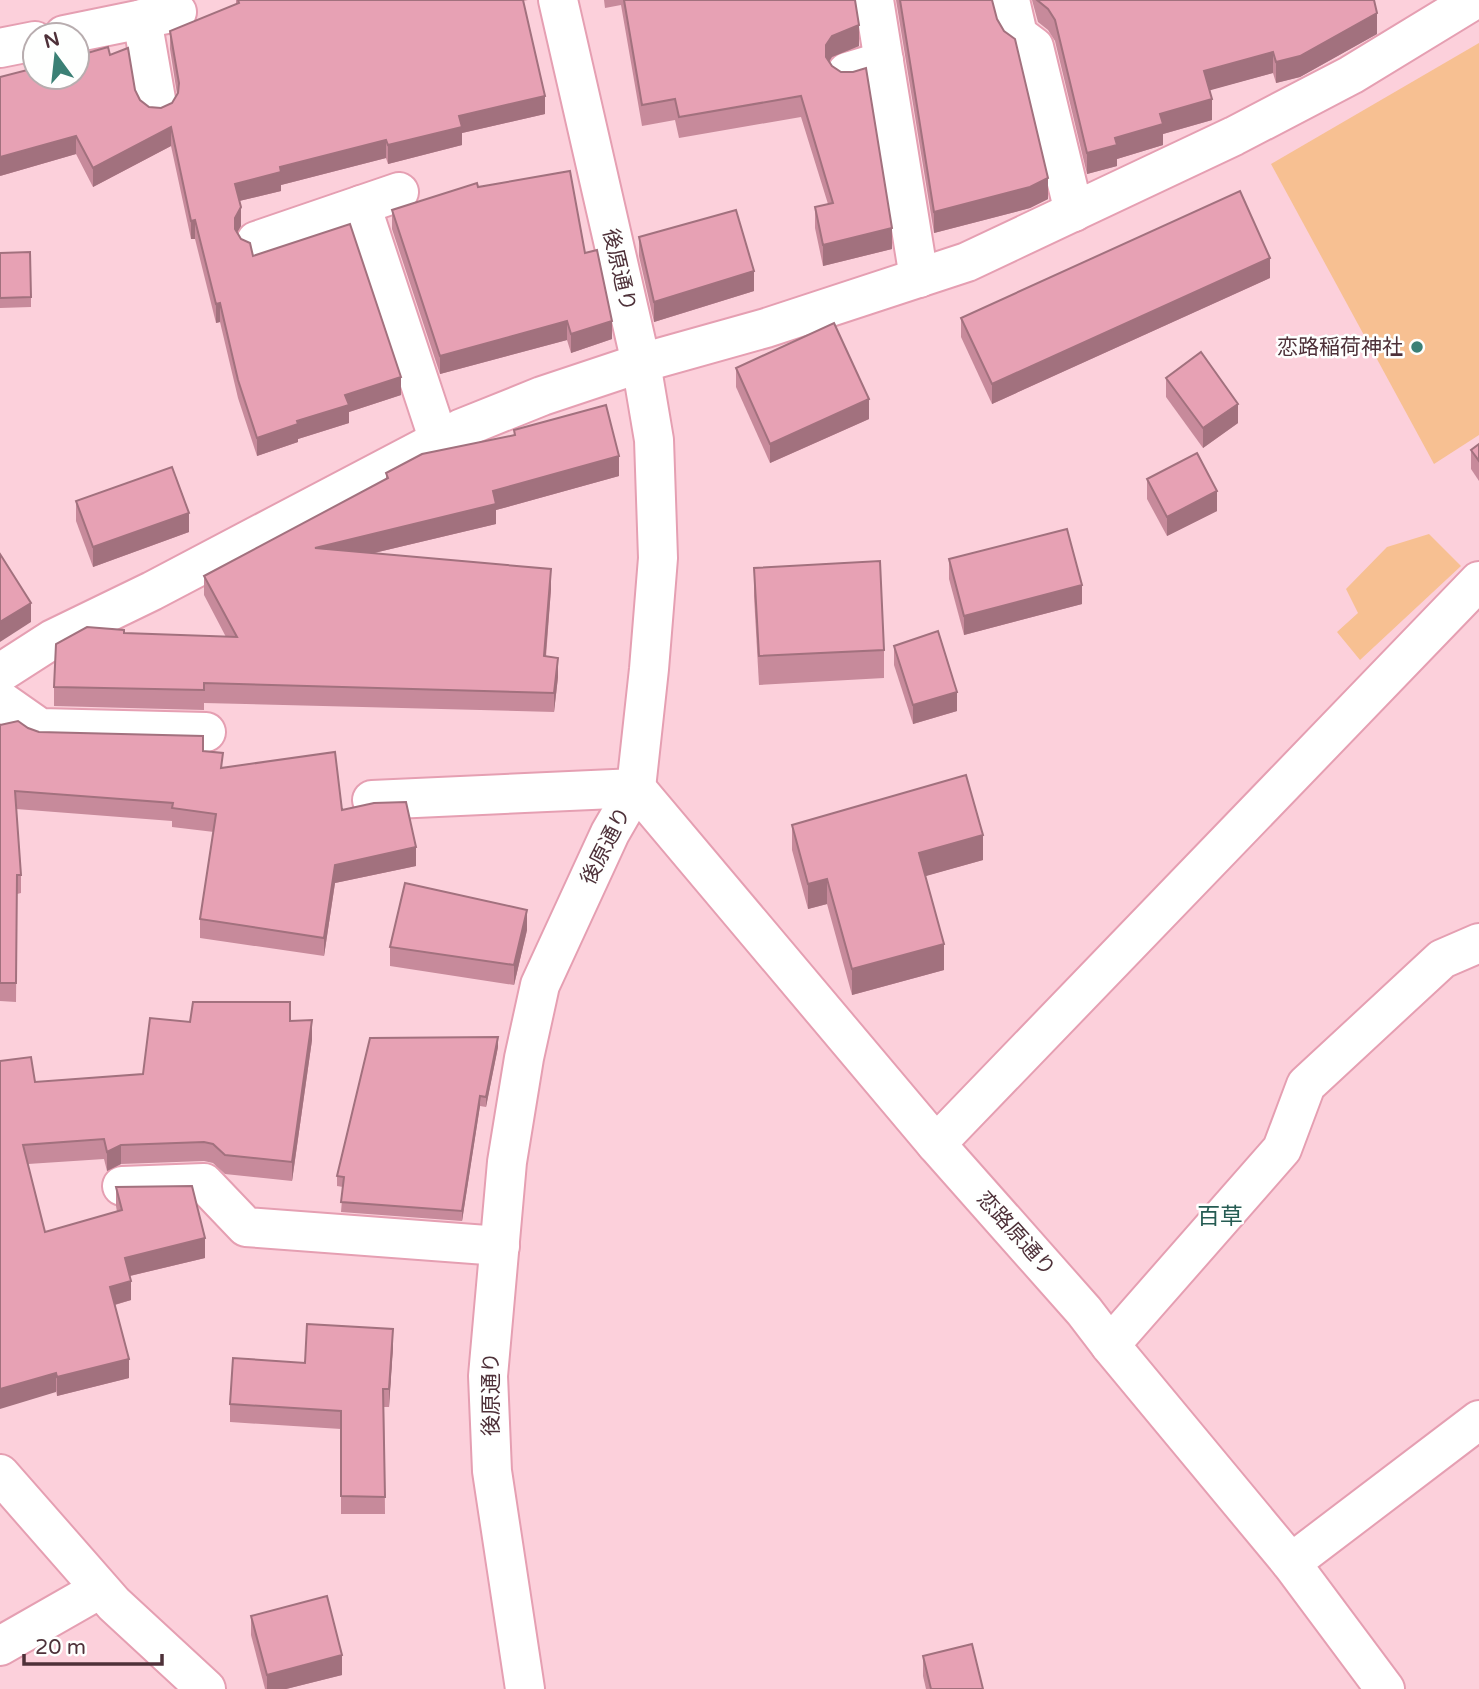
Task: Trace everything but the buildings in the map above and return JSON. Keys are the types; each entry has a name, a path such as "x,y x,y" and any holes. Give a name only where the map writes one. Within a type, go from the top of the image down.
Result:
{"street":[{"name":"後原通り","path":"525,1689 492,1471 488,1376 507,1162 524,1058 540,985 610,833 636,789 658,558 654,440 641,363 558,0"},
{"path":"874,0 919,278"},
{"path":"1010,0 1018,35 1034,47 1074,212"},
{"path":"0,673 53,639 152,591 460,429 542,396 641,363 766,328 967,262 1234,136 1351,75 1474,0"},
{"path":"91,30 159,16 157,105"},
{"path":"0,48 21,44"},
{"path":"847,72 884,61"},
{"path":"256,241 399,192"},
{"path":"361,205 439,440"},
{"path":"936,1144 1479,581"},
{"path":"0,700 40,728 206,732"},
{"path":"372,800 636,789"},
{"name":"恋路原通り","path":"636,789 936,1144 1084,1311 1291,1563 1385,1689"},
{"path":"1110,1345 1282,1149 1306,1085 1442,959 1479,943"},
{"path":"122,1186 204,1183 246,1227 500,1246"},
{"path":"1291,1563 1479,1420"},
{"path":"0,1474 100,1589 206,1689"},
{"path":"0,1646 100,1589"}],"shaded area":[{"path":"1479,43 1479,435 1434,464 1271,164"},
{"path":"1429,534 1461,566 1360,660 1337,632 1358,613 1346,589 1387,547"}],"place":[{"name":"恋路稲荷神社","path":"1417,347"}],"district":[{"name":"百草","path":"1220,1217"}]}
